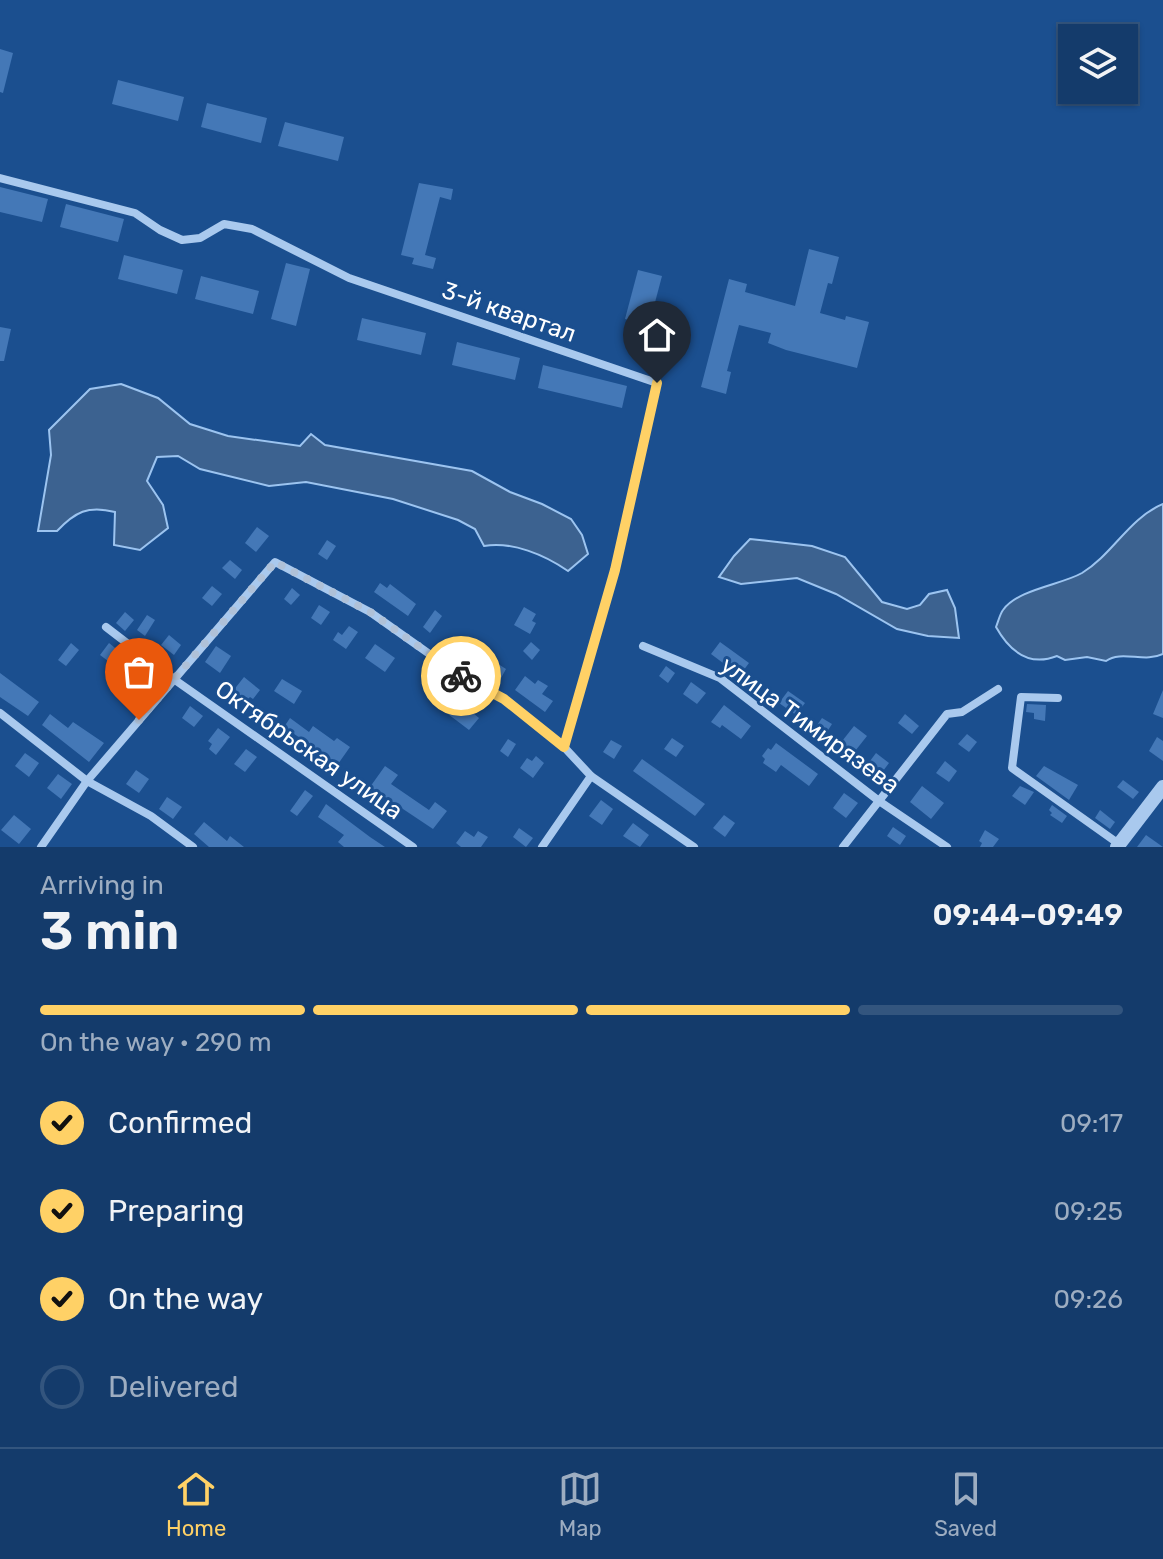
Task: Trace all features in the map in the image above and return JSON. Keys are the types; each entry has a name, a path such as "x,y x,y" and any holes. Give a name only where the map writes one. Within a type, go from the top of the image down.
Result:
{"street":[{"name":"3-й квартал","path":"0,178 135,213 182,240 200,238 224,224 252,229 349,278 657,383 615,570 564,747"},
{"path":"41,847 87,781 275,562 370,612 462,677 504,699 564,747 591,776 694,847"},
{"name":"Октябрьская улица","path":"106,627 175,680 413,847"},
{"name":"улица Тимирязева","path":"643,646 720,678 879,801 947,847"},
{"path":"843,847 947,714 962,712 998,689"},
{"path":"1058,698 1021,697 1012,768 1120,846 1163,787"},
{"path":"0,713 87,781 151,816 193,847"},
{"path":"542,847 591,776"}],"water":[{"path":"121,384 158,398 190,424 228,436 300,446 311,434 325,445 472,471 571,519 582,535 588,554 568,571 528,551 506,546 484,546 475,529 458,520 393,499 306,482 269,486 200,469 178,456 157,457 147,481 163,505 168,528 140,550 114,545 115,512 105,510 83,512 57,531 38,531 51,455 49,430 90,389"},
{"path":"1163,504 1163,654 1106,661 1087,657 1065,660 1057,656 1038,660 1021,655 1008,644 996,627 1010,603 1029,592 1082,573 1140,518"},
{"path":"750,539 812,546 845,557 882,602 907,609 920,605 929,594 947,590 955,608 959,638 928,636 897,629 836,594 797,578 741,584 719,577"}],"building":[{"path":"0,49 13,53 3,93 0,92"},
{"path":"118,80 184,97 178,121 112,104"},
{"path":"207,103 267,118 261,143 201,127"},
{"path":"285,122 344,137 338,161 278,146"},
{"path":"419,183 453,189 451,200 440,197 425,255 436,258 433,269 412,264 414,258 401,255"},
{"path":"0,187 48,199 42,222 0,212"},
{"path":"66,204 124,219 118,242 60,227"},
{"path":"809,249 839,257 820,313 869,322 857,368 786,350 768,343 771,333 739,325 727,371 731,372 726,394 701,387 729,279 747,284 745,292 795,306"},
{"path":"124,255 183,270 177,294 118,279"},
{"path":"286,263 310,269 296,326 271,319"},
{"path":"638,270 662,276 649,325 625,319"},
{"path":"201,276 259,291 253,314 195,299"},
{"path":"362,318 426,333 421,355 357,340"},
{"path":"0,327 11,329 4,361 0,361"},
{"path":"457,342 520,358 515,380 452,365"},
{"path":"543,365 627,386 622,408 538,388"},
{"path":"257,527 269,536 256,552 245,543"},
{"path":"327,540 336,546 327,560 318,554"},
{"path":"230,560 242,570 235,579 222,568"},
{"path":"380,583 387,588 390,584 416,604 408,616 374,592"},
{"path":"212,586 222,594 212,606 202,598"},
{"path":"292,588 300,595 291,605 284,599"},
{"path":"319,605 330,612 321,625 311,618"},
{"path":"524,607 536,614 532,621 536,623 530,634 514,625"},
{"path":"435,610 442,616 430,633 423,627"},
{"path":"125,612 134,620 125,631 116,623"},
{"path":"147,615 155,620 145,636 137,630"},
{"path":"349,626 358,632 346,649 333,640 338,632 342,635"},
{"path":"169,635 181,645 174,655 161,645"},
{"path":"531,642 540,650 532,660 523,651"},
{"path":"720,642 749,663 743,671 739,667 735,672 711,654"},
{"path":"71,643 79,650 66,666 58,660"},
{"path":"109,643 120,652 112,664 100,655"},
{"path":"375,644 395,658 385,672 365,658"},
{"path":"216,646 231,656 220,673 205,662"},
{"path":"492,660 506,669 500,680 485,672"},
{"path":"666,666 675,673 668,683 659,676"},
{"path":"144,672 153,679 142,694 132,687"},
{"path":"0,673 39,702 28,716 0,697"},
{"path":"525,676 535,684 538,680 548,686 542,694 553,701 545,712 515,690"},
{"path":"244,677 260,690 253,699 250,697 246,701 233,691"},
{"path":"282,679 302,691 294,704 274,691"},
{"path":"691,682 706,693 697,704 683,694"},
{"path":"1163,690 1163,718 1153,714"},
{"path":"788,691 805,703 796,715 779,703"},
{"path":"455,698 479,718 469,730 444,711"},
{"path":"1027,704 1046,705 1045,721 1034,719 1034,713 1026,712"},
{"path":"724,705 751,726 741,739 722,725 720,728 711,722"},
{"path":"190,706 203,716 194,727 182,718"},
{"path":"50,714 68,728 73,722 104,743 89,762 42,725"},
{"path":"905,714 919,726 912,734 898,723"},
{"path":"290,718 309,732 313,726 334,741 337,738 350,747 338,764 284,727"},
{"path":"822,718 832,724 825,735 815,728"},
{"path":"854,726 867,736 852,755 839,745"},
{"path":"218,728 230,737 216,755 209,749 212,744 208,741"},
{"path":"967,734 977,742 969,752 958,744"},
{"path":"1157,737 1163,741 1163,761 1149,751"},
{"path":"672,738 684,746 676,757 664,749"},
{"path":"508,739 516,744 508,757 500,751"},
{"path":"611,740 622,746 614,759 603,752"},
{"path":"776,743 818,774 809,786 781,765 776,772 763,763 765,759 762,756"},
{"path":"246,749 257,757 245,772 234,764"},
{"path":"25,753 39,763 29,777 15,766"},
{"path":"876,753 889,763 880,775 867,765"},
{"path":"536,756 544,763 533,778 520,768 527,758 532,761"},
{"path":"642,759 705,804 695,816 633,771"},
{"path":"945,761 957,771 949,782 936,773"},
{"path":"385,766 398,775 391,784 429,810 435,802 447,811 433,829 370,787"},
{"path":"1044,766 1078,785 1069,800 1036,776"},
{"path":"136,770 149,779 139,793 126,784"},
{"path":"58,774 72,784 61,799 47,788"},
{"path":"1123,780 1139,792 1133,799 1117,787"},
{"path":"922,786 944,803 931,819 910,802"},
{"path":"1020,786 1034,792 1025,805 1012,796"},
{"path":"305,790 313,796 297,816 290,811"},
{"path":"844,793 858,803 846,818 833,808"},
{"path":"167,797 182,807 173,819 159,809"},
{"path":"601,800 613,809 602,825 589,816"},
{"path":"326,804 385,847 344,847 338,842 344,835 318,817"},
{"path":"1052,805 1067,816 1062,823 1050,815"},
{"path":"1100,810 1115,822 1110,829 1095,818"},
{"path":"14,815 31,829 19,844 1,830"},
{"path":"724,815 735,823 725,837 713,828"},
{"path":"204,822 227,841 230,836 244,847 209,847 194,834"},
{"path":"633,823 649,835 640,847 623,836"},
{"path":"893,827 906,836 900,845 887,836"},
{"path":"519,828 533,838 526,847 513,837"},
{"path":"985,830 999,839 993,847 980,847 982,843 979,841"},
{"path":"465,831 474,837 478,831 488,837 481,847 461,847 456,843"},
{"path":"1146,835 1163,847 1137,847"}],"way so far":[{"path":"139,720 275,562 370,612 461,676"}],"route":[{"path":"461,676 504,699 564,747 615,570 657,383"}]}
